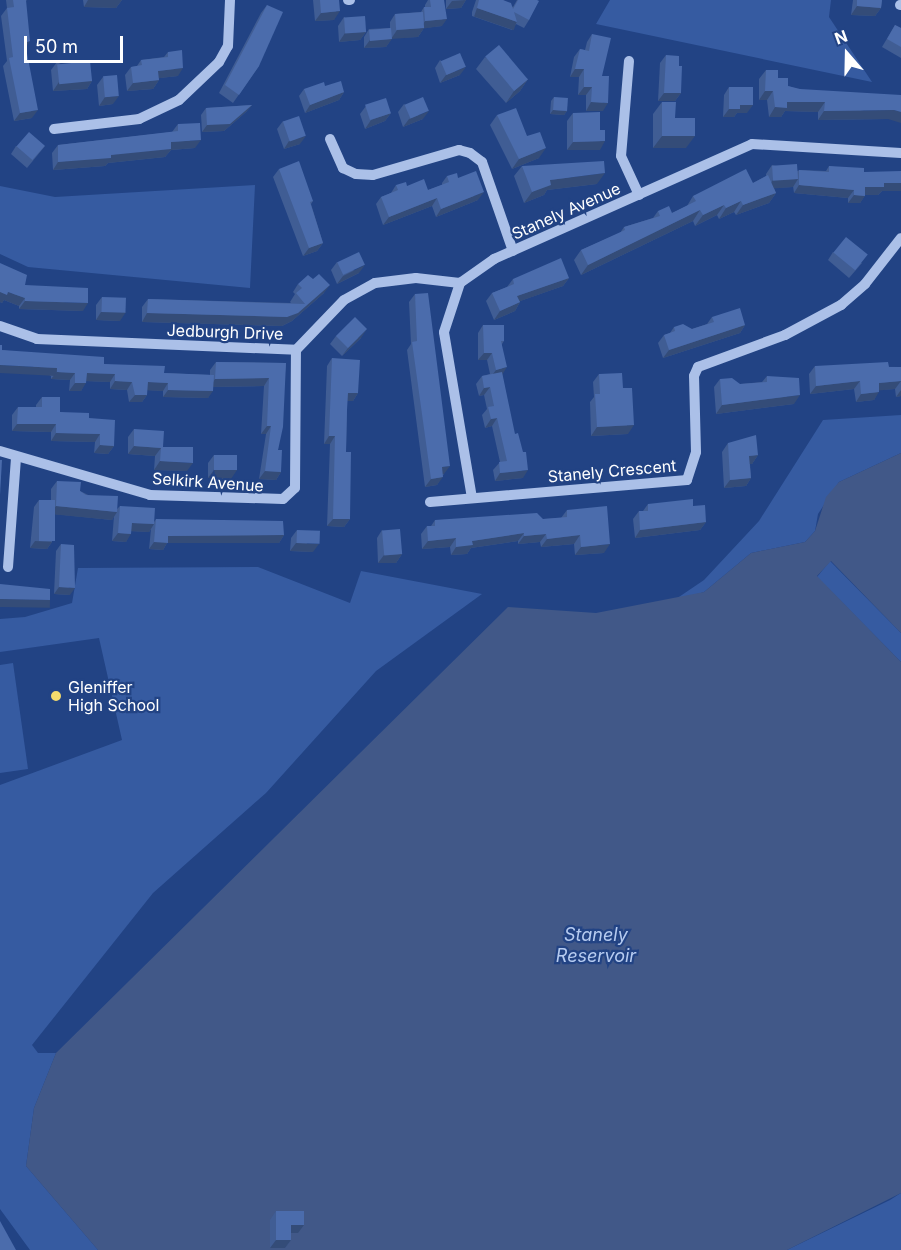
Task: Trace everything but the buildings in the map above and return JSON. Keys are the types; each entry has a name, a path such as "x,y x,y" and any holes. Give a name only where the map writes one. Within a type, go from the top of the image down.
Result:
{"street":[{"path":"54,129 139,119 179,100 219,62 228,46 230,0"},
{"path":"629,61 621,156 639,195"},
{"path":"330,139 343,168 356,174 373,175 459,150 470,153 482,162 513,251"},
{"name":"Stanely Avenue","path":"460,283 513,251 752,144 901,153"},
{"name":"Stanely Crescent","path":"430,502 687,480 696,452 694,376 698,367 785,335 841,305 865,284 901,238"},
{"name":"Jedburgh Drive","path":"0,326 37,339 297,350 318,324 344,300 375,283 416,278 460,283"},
{"path":"460,283 444,332 472,498"},
{"name":"Selkirk Avenue","path":"0,451 150,495 283,500 295,488 297,350"},
{"path":"8,567 16,457"}],"shaded area":[{"path":"610,0 831,0 829,17 872,82 596,24"},
{"path":"255,185 250,288 28,267 0,254 0,186 55,197"},
{"path":"901,415 901,453 839,482 818,514 815,531 805,542 751,553 704,592 673,601 704,580 759,521 823,420"},
{"path":"830,561 901,633 901,662 817,577"},
{"path":"258,567 350,603 361,571 482,594 376,671 266,793 153,893 32,1045 38,1053 56,1053 34,1108 26,1166 98,1250 30,1250 0,1209 0,785 122,740 99,638 0,652 0,619 25,617 72,603 78,568"},
{"path":"13,663 28,769 0,773 0,665"},
{"path":"901,1193 901,1250 787,1250 890,1200"}],"water":[{"name":"Stanely Reservoir","path":"901,453 901,633 831,561 817,576 901,662 901,1193 787,1250 98,1250 26,1166 34,1108 56,1053 508,607 596,613 704,592 751,553 805,542 815,531 826,497 839,482"}],"place":[{"name":"Gleniffer High School","path":"56,696"}]}
